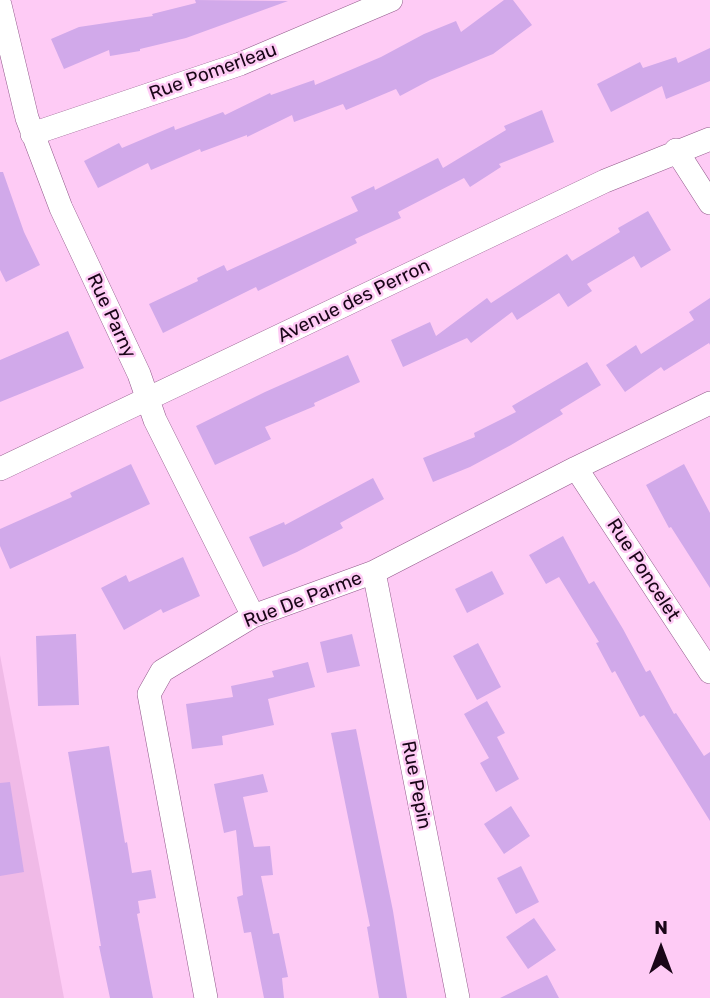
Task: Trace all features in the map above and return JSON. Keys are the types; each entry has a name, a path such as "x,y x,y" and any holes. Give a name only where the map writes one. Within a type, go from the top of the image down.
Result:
{"street":[{"name":"Rue Pomerleau","path":"32,134 240,64 391,0"},
{"name":"Rue Parny","path":"0,5 32,134 61,208 139,374 155,420 253,616"},
{"name":"Avenue des Perron","path":"0,469 604,181 710,139"},
{"path":"677,150 710,203"},
{"name":"Rue De Parme","path":"206,998 149,694 162,671 253,616 374,572 576,468 710,403"},
{"name":"Rue Poncelet","path":"576,468 710,672"},
{"name":"Rue Pepin","path":"374,572 458,998"}],"shaded area":[{"path":"0,655 64,998 0,998"}],"building":[{"path":"195,0 288,1 186,38 110,56 109,50 64,69 51,39 79,27 153,16 152,14 196,3"},
{"path":"504,0 513,0 532,25 493,54 430,80 400,96 396,89 346,110 343,104 294,122 292,115 247,137 201,152 200,149 151,170 148,163 98,188 84,161 119,143 122,148 174,126 175,130 223,112 225,115 270,93 271,95 314,80 315,85 456,21 461,32"},
{"path":"710,48 710,81 666,99 662,86 611,112 597,84 640,62 643,68 676,57 678,63"},
{"path":"542,110 554,142 499,164 501,167 470,187 464,178 398,212 401,218 355,239 357,243 258,291 256,287 163,333 149,304 198,281 197,278 224,265 227,271 358,211 351,197 374,186 375,190 438,158 443,168 506,130 504,126"},
{"path":"0,172 3,172 24,232 40,265 6,282 0,270"},
{"path":"648,211 671,250 641,268 634,256 587,284 592,291 568,307 559,293 517,320 512,312 471,343 467,338 403,367 391,340 430,322 436,336 487,298 491,303 567,254 572,261 620,232 618,228"},
{"path":"710,298 710,345 709,343 664,371 661,367 625,392 606,365 636,345 641,354 694,320 689,312"},
{"path":"68,331 84,368 0,402 0,360"},
{"path":"348,355 360,382 314,403 315,406 265,427 271,439 215,465 196,426"},
{"path":"587,362 601,385 560,410 563,414 511,445 470,467 433,482 423,458 475,437 474,433 516,412 512,406"},
{"path":"131,464 150,504 10,569 0,546 0,529 72,497 70,493"},
{"path":"684,464 710,513 710,588 671,527 669,528 646,485"},
{"path":"373,478 384,499 340,523 343,528 263,567 249,537 284,522 285,525"},
{"path":"563,536 589,584 594,581 646,672 650,670 674,714 676,713 704,756 710,752 710,821 644,715 640,717 615,671 612,673 596,643 599,642 559,577 546,584 529,555"},
{"path":"183,557 200,596 163,613 161,609 124,630 101,588 126,575 129,582"},
{"path":"492,571 504,594 467,613 455,589"},
{"path":"76,634 79,705 38,706 36,636"},
{"path":"352,634 360,666 327,673 320,642"},
{"path":"478,643 501,687 477,700 453,656"},
{"path":"308,662 315,687 268,699 274,725 222,736 223,745 192,749 186,704 233,697 231,686 274,677 272,671"},
{"path":"487,701 505,733 497,737 519,779 496,792 480,763 489,758 464,714"},
{"path":"356,729 393,911 407,998 379,998 367,927 370,926 331,733"},
{"path":"109,746 132,873 151,870 156,898 138,901 140,913 137,914 153,998 110,998 99,946 68,752"},
{"path":"263,774 268,792 243,797 254,847 270,846 273,875 261,876 273,934 279,933 288,977 282,978 284,998 264,998 251,932 244,933 237,897 243,895 236,830 224,833 214,784"},
{"path":"10,782 24,872 0,876 0,783"},
{"path":"511,806 530,836 504,854 484,824"},
{"path":"521,866 539,902 516,914 497,878"},
{"path":"534,918 556,950 528,969 506,937"},
{"path":"547,975 559,998 500,998"}]}
